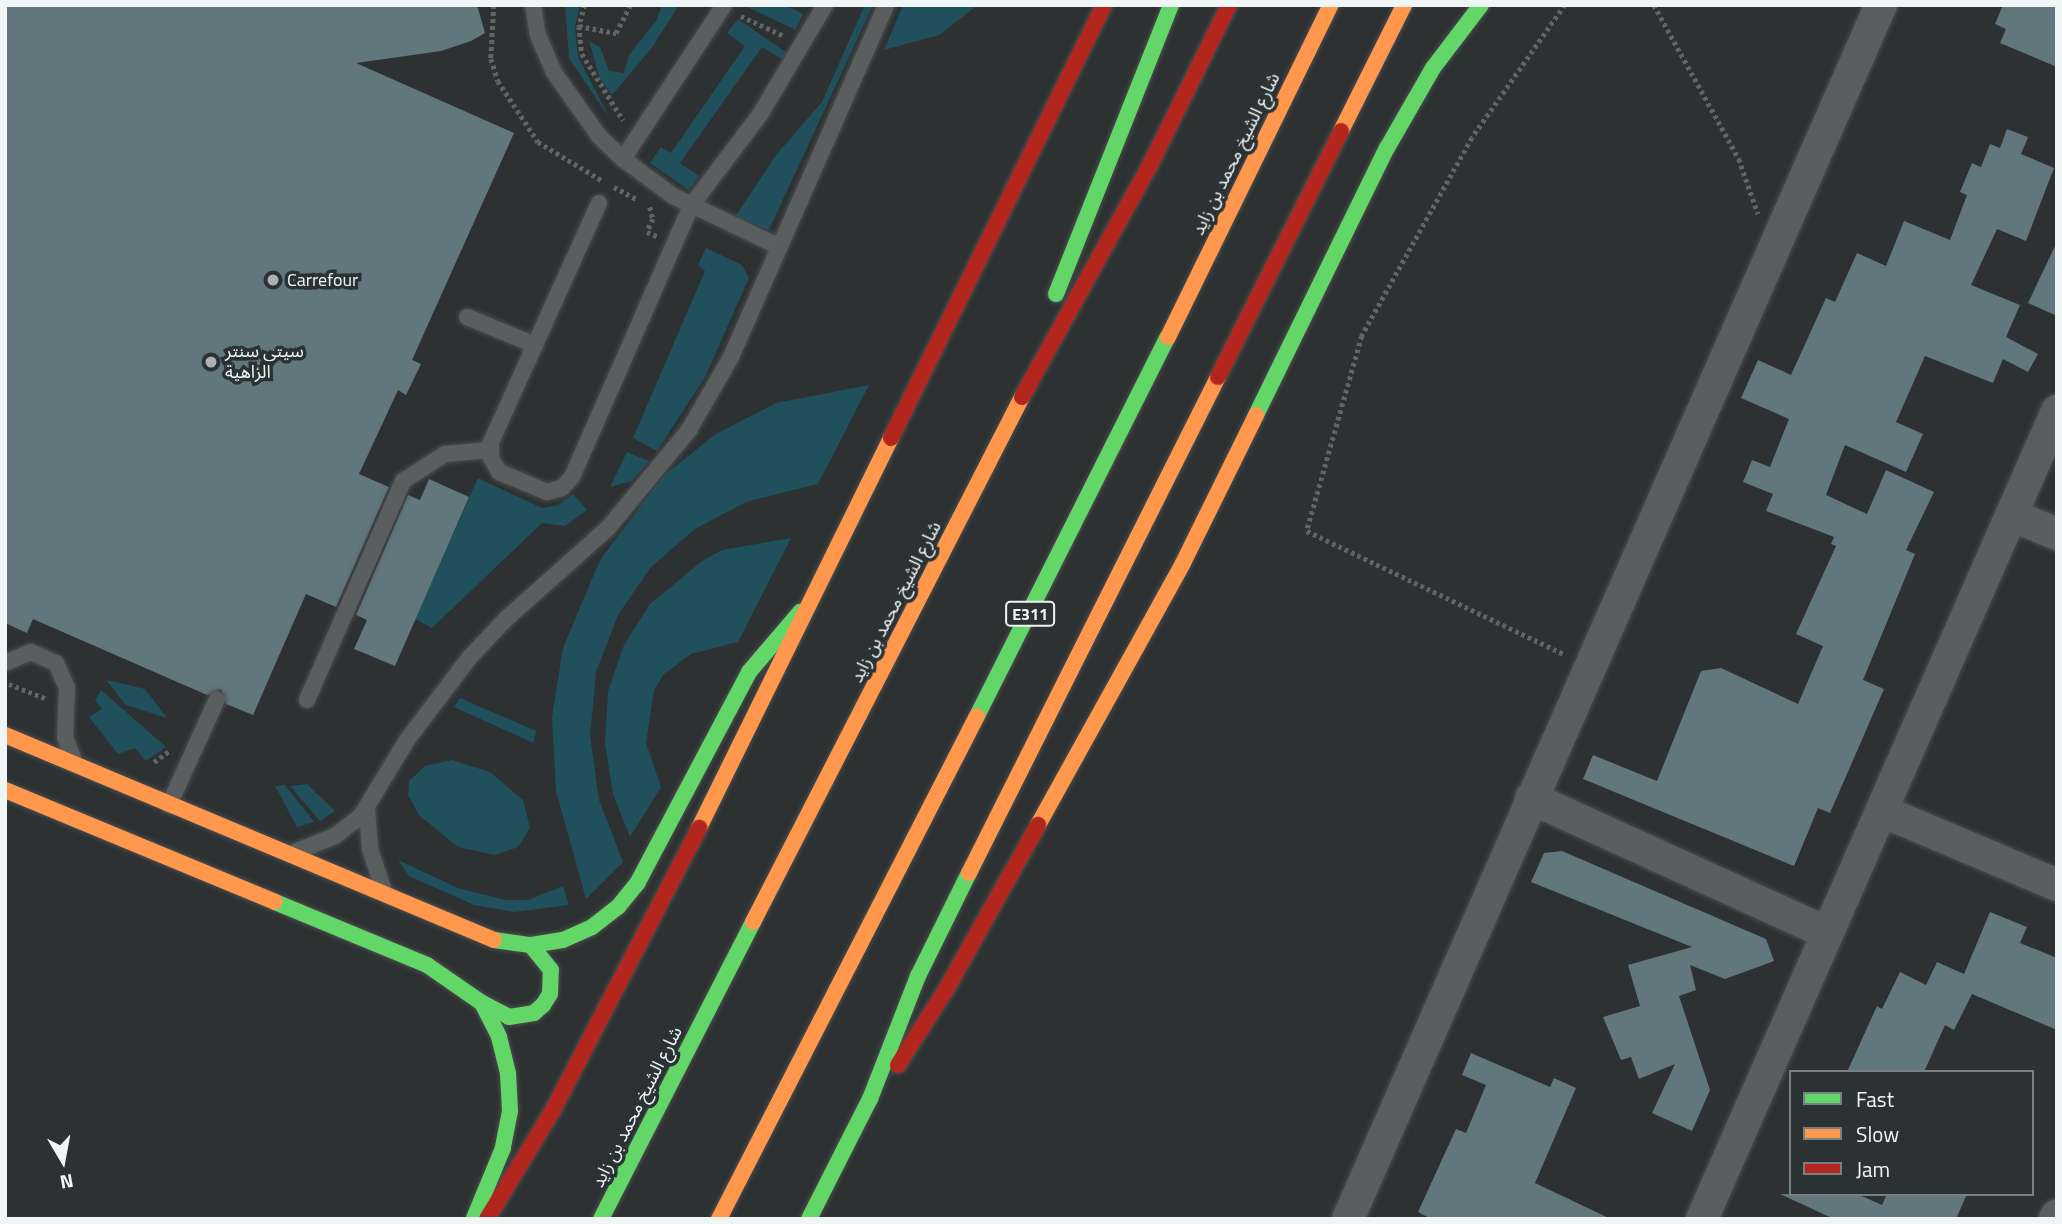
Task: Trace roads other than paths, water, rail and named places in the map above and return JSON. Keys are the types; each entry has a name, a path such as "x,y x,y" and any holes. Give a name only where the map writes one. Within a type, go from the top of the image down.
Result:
{"main road":[{"path":"487,1219 553,1110 654,920 1104,5"},
{"path":"1004,430 1171,5"},
{"name":"شارع الشيخ محمد بن زايد","path":"601,1219 1004,430 1151,163 1229,5"},
{"name":"شارع الشيخ محمد بن زايد","path":"719,1219 1073,530 1331,5"},
{"path":"809,1219 870,1099 918,976 1405,5"},
{"path":"870,1099 941,998 1183,563 1281,370 1355,209 1433,68 1481,5"},
{"path":"5,735 479,935 531,945 563,940 592,927 618,907 638,882 749,672 811,601"},
{"path":"5,790 427,965 482,1003 509,1017 534,1013 550,994 551,970 531,945"},
{"path":"474,1219 503,1148 510,1111 508,1073 499,1037 482,1003"}],"street":[{"path":"1348,1219 1881,5"},
{"path":"1702,1219 2057,411"},
{"path":"2011,515 2057,534"},
{"path":"1531,798 1827,933"},
{"path":"1882,811 2057,885"}],"lane":[{"path":"533,5 538,35 553,71 593,128 623,159 691,206 778,246"},
{"path":"599,203 490,450 494,466 505,477 547,492 568,483 691,206 749,130 803,46 825,5"},
{"path":"286,854 335,836 367,809 407,740 470,657 506,619 608,528 664,464 726,367 886,5"},
{"path":"1433,68 1467,5"},
{"path":"623,159 637,134 687,67 724,6"},
{"path":"467,317 536,345"},
{"path":"307,700 403,481 445,454 490,450"},
{"path":"5,663 17,655 38,654 56,663 64,674 65,737 78,766"},
{"path":"169,805 217,699"},
{"path":"367,809 373,861 386,896"}],"place":[{"name":"Carrefour","path":"273,280"},
{"name":"سيتي سنتر الزاهية","path":"211,362"}]}
